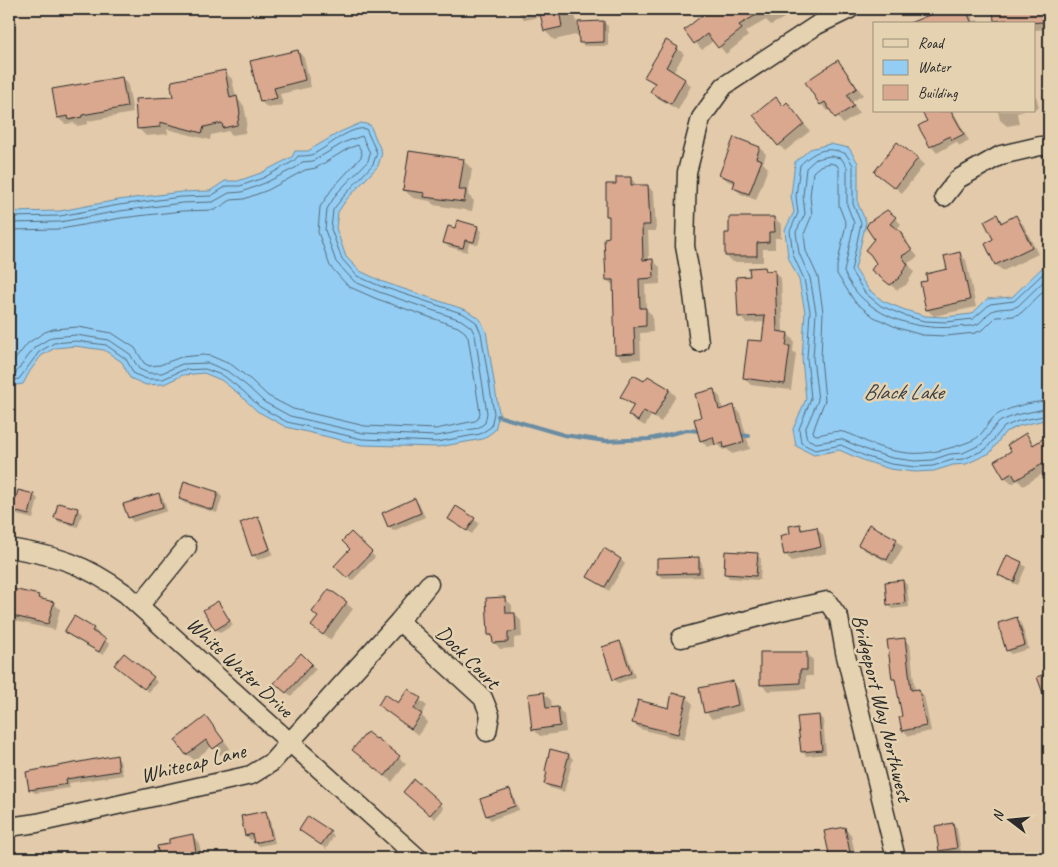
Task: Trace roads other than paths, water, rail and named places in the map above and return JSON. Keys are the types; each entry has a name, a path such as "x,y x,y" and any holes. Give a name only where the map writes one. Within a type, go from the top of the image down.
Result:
{"street":[{"path":"699,342 685,246 687,172 700,118 724,86 817,26 850,9"},
{"path":"944,197 958,179 1001,155 1040,146 1049,146"},
{"path":"140,605 187,547"},
{"name":"White Water Drive","path":"9,548 59,558 84,567 106,580 140,605 288,742 418,858"},
{"name":"Whitecap Lane","path":"9,827 37,824 251,775 272,762 399,621 429,584"},
{"name":"Bridgeport Way Northwest","path":"681,638 781,610 827,601 839,618 845,652 896,858"},
{"name":"Dock Court","path":"399,621 483,698 490,715 487,732"}],"water":[{"path":"361,123 370,125 382,153 378,166 346,200 338,212 336,228 346,257 360,271 383,282 466,310 480,319 486,331 499,413 495,430 483,439 438,447 362,445 286,427 257,411 221,380 204,373 183,375 164,384 146,385 130,378 122,362 104,350 75,346 55,348 41,356 23,384 9,386 9,212 60,211 118,200 181,192 210,191 225,181 238,181 261,173 292,157 295,151 308,151 340,132"},
{"name":"Black Lake","path":"830,144 849,148 858,163 858,204 866,222 855,269 869,290 883,301 925,316 945,317 972,314 987,299 1012,297 1049,261 1049,419 1019,426 1005,432 990,453 966,464 953,465 934,471 915,472 890,469 839,450 814,455 796,446 793,429 806,399 802,359 805,312 799,280 788,257 785,230 794,212 791,196 795,162 810,149"}],"waterway":[{"path":"498,416 564,435 605,441 650,439 687,430 702,431"},
{"path":"739,435 749,436"}]}
